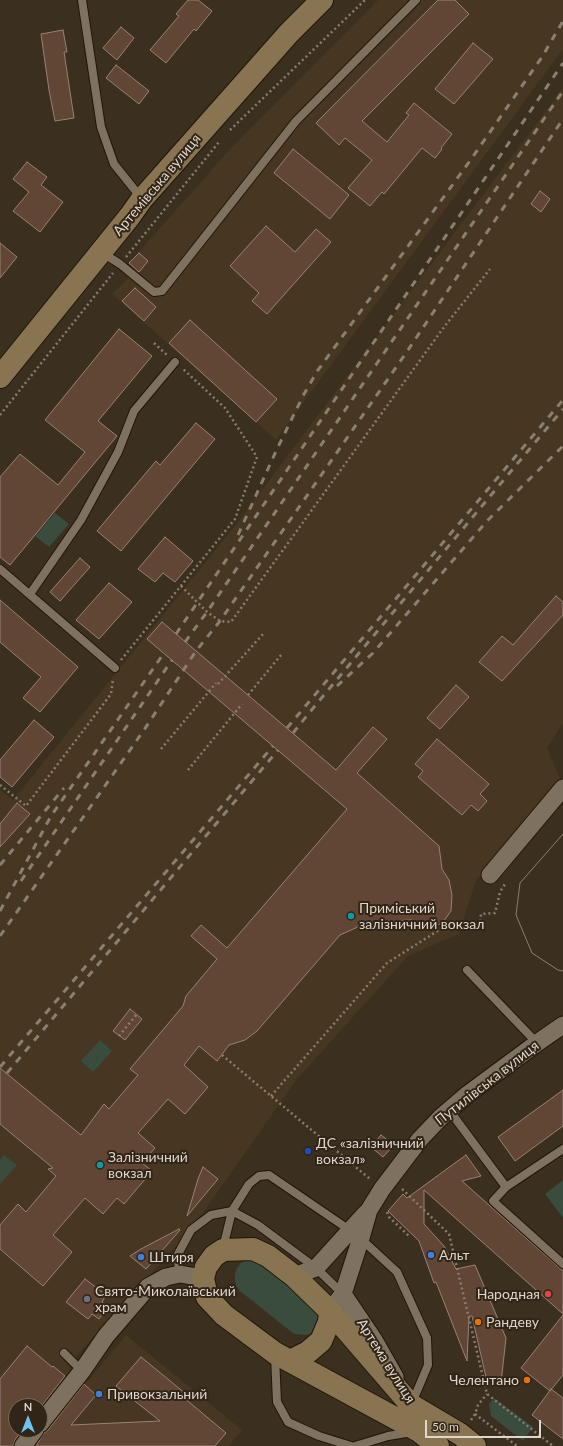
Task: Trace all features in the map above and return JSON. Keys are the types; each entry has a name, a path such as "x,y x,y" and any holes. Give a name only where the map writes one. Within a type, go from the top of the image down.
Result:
{"main road":[{"name":"Артемівська вулиця","path":"0,377 130,216 142,199 289,33 322,0"},
{"path":"203,1278 206,1267 214,1256 223,1250 253,1249 268,1256 294,1276 330,1311 411,1405"},
{"name":"Артема вулиця","path":"203,1278 207,1297 224,1316 282,1357 419,1431 438,1446"},
{"path":"282,1357 308,1352 321,1341 329,1322 330,1311"},
{"name":"Артема вулиця","path":"411,1405 460,1434 476,1446"}],"street":[{"path":"490,875 563,788"},
{"name":"Путилівська вулиця","path":"330,1311 343,1294 356,1235 368,1210 420,1139 440,1118 468,1094 563,1025"},
{"path":"294,1276 316,1268 356,1235"},
{"path":"48,1414 82,1371 106,1336 148,1287 166,1277 180,1274 203,1278"},
{"name":"Артема вулиця","path":"343,1294 374,1340 411,1405"},
{"path":"23,1446 30,1438"}],"lane":[{"path":"82,0 101,127 114,164 142,199"},
{"path":"101,252 120,264 154,292 162,291 296,121 416,0"},
{"path":"30,594 81,520 118,452 134,411 175,362"},
{"path":"0,570 115,668"},
{"path":"467,970 537,1043"},
{"path":"449,1110 506,1187"},
{"path":"563,1149 506,1187 493,1201 563,1264"},
{"path":"223,1250 232,1211 249,1184 259,1176 269,1175 356,1235 397,1272 427,1338 428,1365 411,1405"},
{"path":"180,1274 177,1256 191,1230 210,1215 232,1211 258,1225 316,1268 343,1294"},
{"path":"64,1354 82,1371"},
{"path":"282,1357 277,1402 288,1422 319,1436 351,1446"},
{"path":"355,1446 388,1436 419,1431"}],"path":[{"path":"227,133 365,0"},
{"path":"0,415 222,139"},
{"path":"181,586 207,612 220,621 231,622 439,334 490,269"},
{"path":"0,785 26,806 111,694 115,668 235,519 257,457 225,408 154,344"},
{"path":"161,749 264,632"},
{"path":"248,696 282,655"},
{"path":"188,770 242,704"},
{"path":"271,1096 387,963 447,925 480,926 481,914 495,913 500,892 509,879"},
{"path":"119,1036 137,1014"},
{"path":"222,1055 382,1189 394,1196 405,1182"},
{"path":"400,1188 450,1234 487,1394 553,1446"},
{"path":"386,1210 389,1217 409,1236"},
{"path":"476,1414 517,1446"}],"shaded area":[{"path":"378,0 563,0 563,49 276,440 112,294 136,270 129,263 230,149"},
{"path":"563,88 563,723 547,748 562,783 476,880 459,934 408,956 297,1079 191,1230 68,1365 88,1381 126,1335 242,1430 229,1446 0,1446 0,1369 13,1355 0,1368 0,790 13,800 235,526"}],"green space":[{"path":"55,513 69,524 49,547 35,536"},
{"path":"100,1040 112,1051 93,1072 81,1061"},
{"path":"4,1155 17,1165 0,1184 0,1160"},
{"path":"563,1180 563,1218 545,1194"},
{"path":"259,1258 320,1311 317,1329 312,1333 306,1335 294,1334 240,1291 236,1286 235,1274 241,1263 247,1259"},
{"path":"494,1398 533,1427 523,1441 491,1416 489,1404"}],"building":[{"path":"188,0 198,0 212,11 196,31 194,29 166,63 150,50 179,16 176,14"},
{"path":"438,0 455,0 469,14 362,121 387,142 409,115 406,113 414,103 452,134 435,158 422,148 384,194 382,192 370,206 348,188 372,160 345,138 339,145 316,123"},
{"path":"121,27 134,38 117,60 103,48"},
{"path":"63,30 67,52 64,52 74,118 55,121 41,34"},
{"path":"473,43 493,59 454,104 435,89"},
{"path":"116,65 149,91 139,104 106,78"},
{"path":"293,149 349,195 330,219 274,173"},
{"path":"27,162 47,177 41,185 63,202 40,232 13,211 29,192 13,179"},
{"path":"540,191 550,199 541,212 531,204"},
{"path":"266,226 295,252 316,229 331,242 267,314 252,301 259,293 230,266"},
{"path":"0,243 17,257 0,278"},
{"path":"139,253 148,261 139,272 129,263"},
{"path":"135,288 156,307 144,321 122,301"},
{"path":"190,320 277,399 256,422 169,343"},
{"path":"119,329 152,356 98,421 117,436 10,565 0,557 0,477 20,454 58,485 85,452 45,420"},
{"path":"196,423 215,439 121,551 97,531 156,461 160,465"},
{"path":"165,537 193,561 175,582 163,573 155,582 138,569"},
{"path":"80,558 90,567 60,601 50,592"},
{"path":"109,583 132,602 99,639 76,620"},
{"path":"556,596 563,602 563,615 502,681 479,662 502,636 513,645"},
{"path":"0,600 78,667 40,712 23,698 41,677 0,642"},
{"path":"162,622 336,770 373,727 387,739 357,773 439,846 442,869 449,880 452,895 451,911 443,922 431,929 420,926 412,920 385,921 360,926 340,935 257,1031 245,1040 229,1045 217,1061 199,1046 184,1065 208,1087 185,1114 168,1099 138,1133 155,1148 142,1163 152,1171 124,1204 117,1198 103,1214 85,1198 53,1235 72,1252 43,1286 0,1249 0,1225 18,1204 26,1212 56,1176 48,1169 53,1168 0,1124 0,1068 81,1135 104,1104 109,1109 138,1075 130,1069 183,1006 186,996 217,959 191,936 201,925 227,948 347,809 147,639"},
{"path":"456,685 469,697 440,729 427,718"},
{"path":"34,720 54,737 12,787 0,777 0,760"},
{"path":"437,739 489,784 480,794 487,801 478,811 471,805 462,815 418,777 423,771 415,764"},
{"path":"17,803 30,814 0,847 0,824"},
{"path":"130,1009 142,1019 125,1040 113,1031"},
{"path":"563,1090 563,1126 515,1161 498,1137"},
{"path":"381,1135 394,1145 383,1157 371,1147"},
{"path":"466,1155 481,1176 462,1181 563,1271 563,1314 424,1190 424,1224 444,1246 456,1269 475,1265 506,1338 501,1383 488,1386 472,1316 469,1316 467,1361 436,1282 434,1283 419,1241 388,1211 403,1194 407,1198"},
{"path":"203,1167 218,1179 187,1216 198,1179"},
{"path":"179,1229 180,1230 146,1269 130,1256 141,1249"},
{"name":"Свято-Миколаївський храм","path":"85,1279 106,1295 102,1302 108,1307 99,1319 92,1314 88,1319 66,1302"},
{"path":"563,1315 563,1375 550,1391 521,1368"},
{"path":"27,1346 65,1376 48,1398 8,1398 8,1438 16,1438 13,1446 0,1446 0,1379"},
{"path":"141,1357 186,1394 183,1397 226,1433 215,1446 36,1446 41,1438 48,1438 48,1430 84,1384 96,1395 71,1425 160,1421 116,1386"},
{"path":"551,1389 563,1398 563,1439 532,1415"}],"tram line":[{"path":"563,834 520,883 516,915 532,953 558,970 563,971"}],"railway":[{"path":"238,535 277,449 304,394 318,370 472,158 542,57 563,21"},
{"path":"176,634 563,63"},
{"path":"185,642 563,91"},
{"path":"0,936 144,730 196,651 220,621 406,353 563,119"},
{"path":"287,728 563,400"},
{"path":"293,733 563,409"},
{"path":"337,686 373,653 487,521 563,446"},
{"path":"0,911 51,816 164,653"},
{"path":"21,881 172,660"},
{"path":"0,1067 273,746"},
{"path":"7,1073 278,750"},
{"path":"0,865 64,788"}],"place":[{"name":"Приміський залізничний вокзал","path":"351,916"},
{"name":"ДС «залізничний вокзал»","path":"308,1151"},
{"name":"Залізничний вокзал","path":"100,1165"},
{"name":"Альт","path":"431,1255"},
{"name":"Штиря","path":"141,1257"},
{"name":"Народная","path":"548,1294"},
{"name":"Свято-Миколаївський храм","path":"87,1299"},
{"name":"Рандеву","path":"478,1322"},
{"name":"Челентано","path":"527,1380"},
{"name":"Привокзальний","path":"99,1394"}]}
